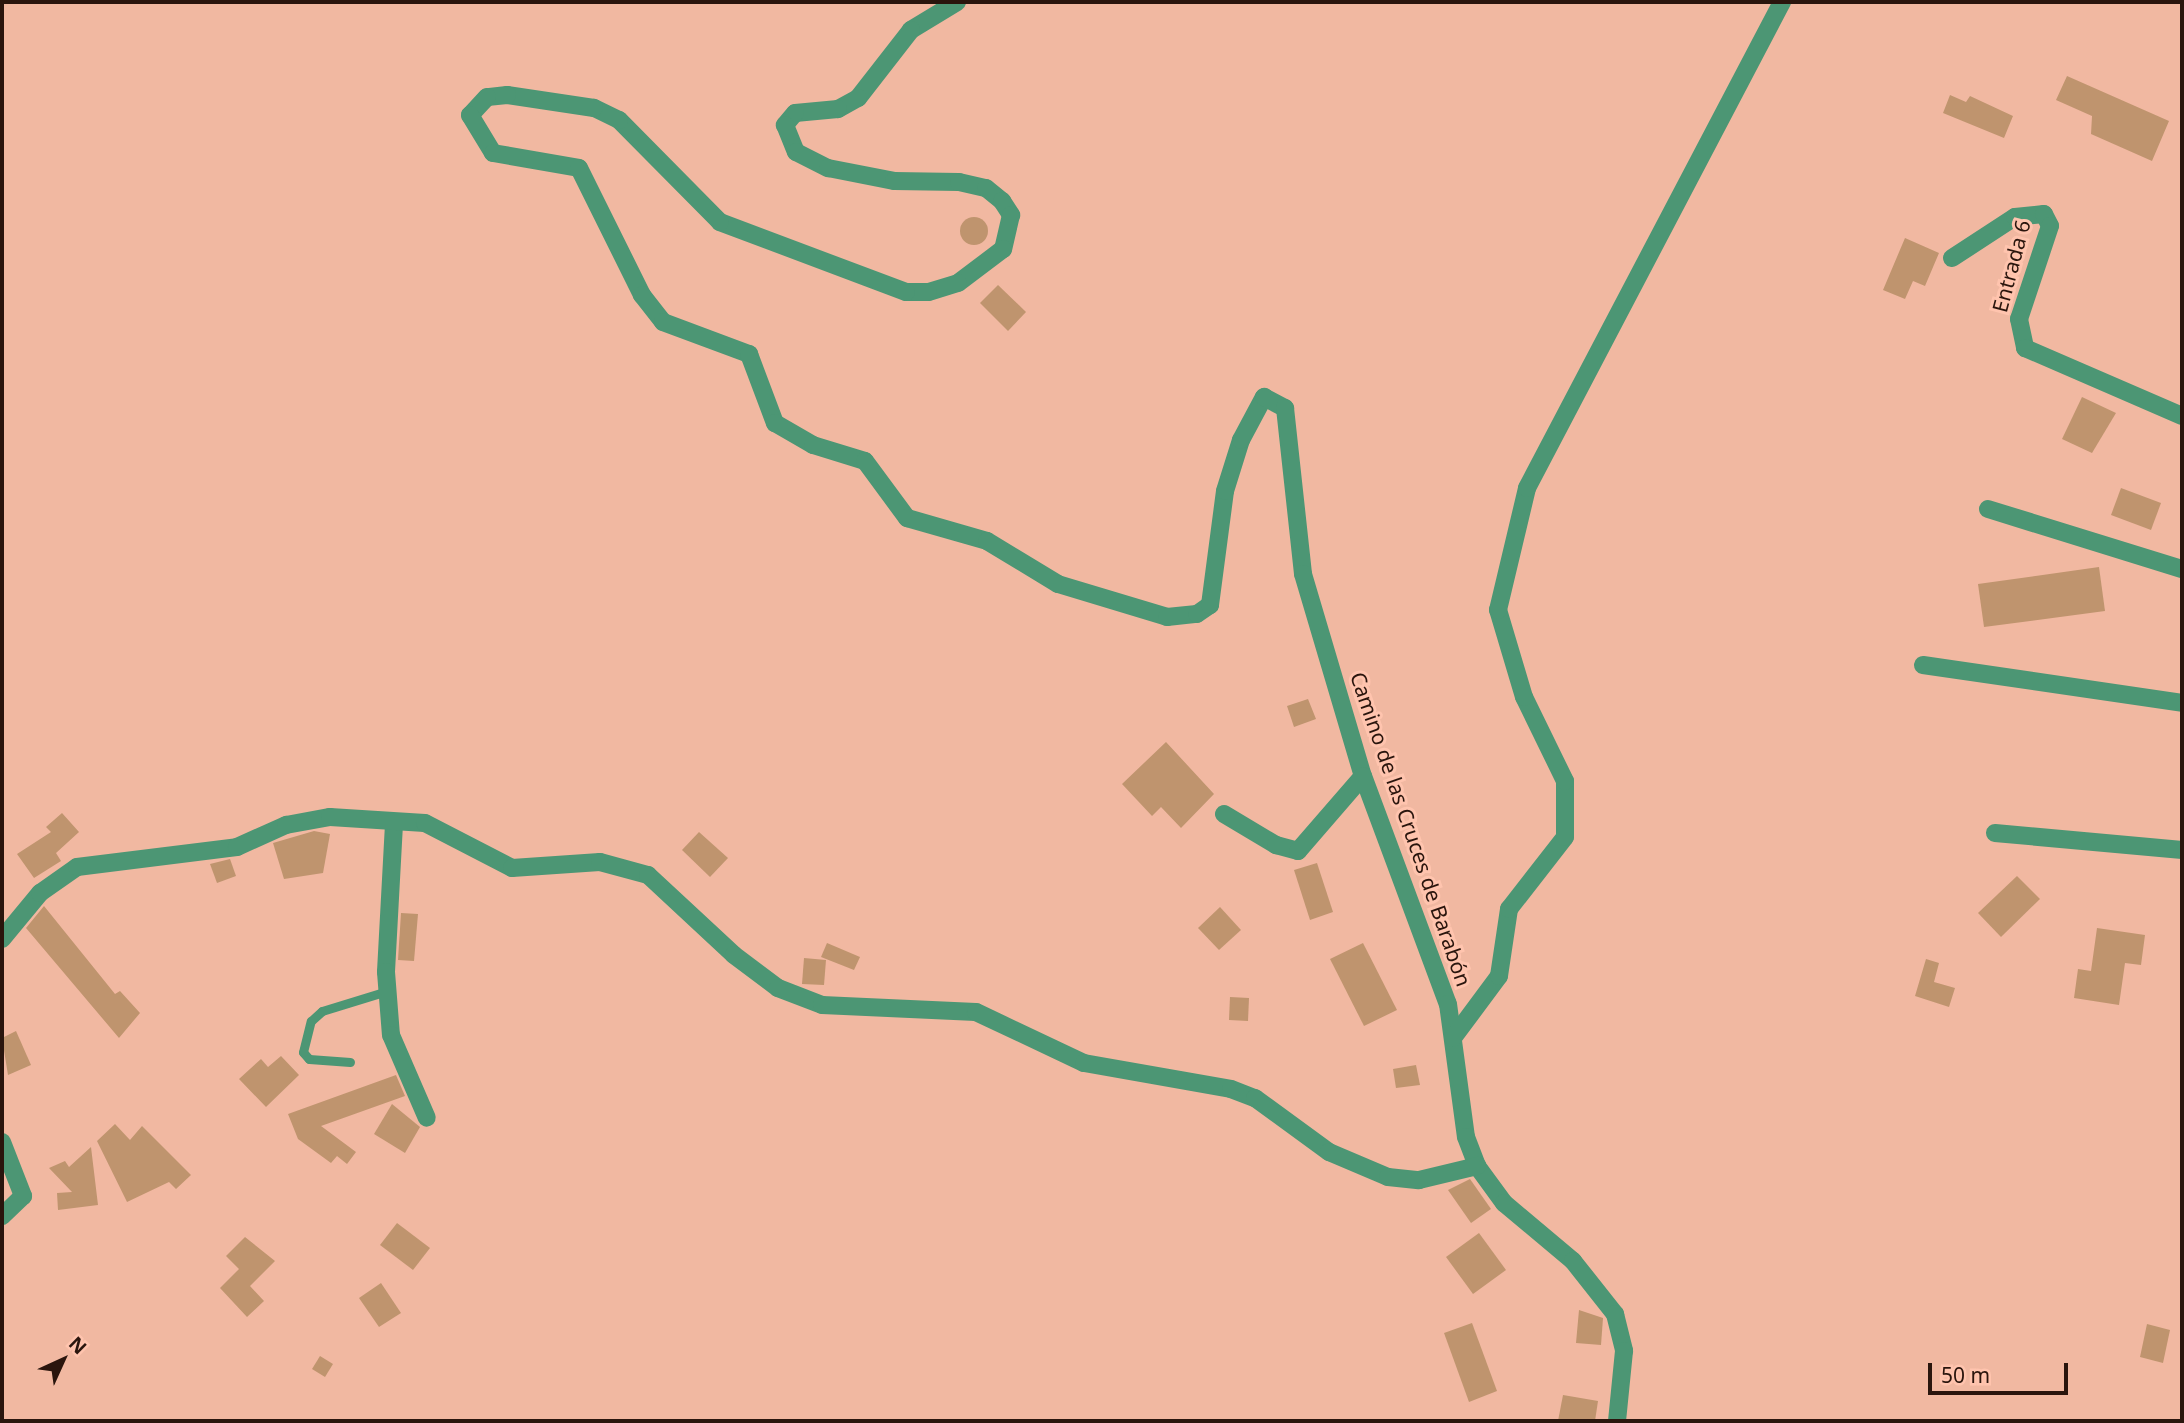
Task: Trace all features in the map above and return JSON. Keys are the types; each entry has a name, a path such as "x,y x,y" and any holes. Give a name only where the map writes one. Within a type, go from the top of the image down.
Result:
{"street":[{"name":"Camino de las Cruces de Barabón","path":"957,2 911,30 859,98 838,109 795,113 785,125 796,152 828,168 894,181 959,182 986,188 1002,201 1011,215 1003,249 958,283 928,292 906,292 720,222 619,120 594,108 507,95 487,97 470,115 493,153 579,168 642,295 663,322 749,354 775,423 813,445 865,461 906,518 988,541 1058,584 1167,617 1197,614 1210,605 1229,478 1254,407 1264,397 1275,399 1285,408 1303,574 1363,776 1448,1004 1460,1108 1477,1166 1504,1203 1573,1261 1615,1314 1624,1351 1617,1421"},
{"path":"1453,1038 1499,976 1509,909 1565,837 1565,781 1524,697 1498,611 1527,488 1782,2"},
{"name":"Entrada 6","path":"1952,258 2015,217 2044,214 2050,226 2019,319 2025,348 2182,416"},
{"path":"1988,509 2182,569"},
{"path":"1923,665 2182,703"},
{"path":"1224,814 1276,845 1298,850 1363,776"},
{"path":"2,939 40,893 77,867 237,847 286,825 330,817 394,824 425,823 450,832 512,867 600,862 648,875 745,964 778,988 822,1005 976,1012 1084,1063 1231,1089 1329,1152 1388,1177 1419,1180 1477,1166"},
{"path":"394,824 387,990 391,1035 427,1118"},
{"path":"1995,833 2182,850"},
{"path":"2,1142 23,1196 2,1216"}],"lane":[{"path":"349,1062 309,1059 303,1052 311,1021 322,1011 387,990"}],"building":[{"path":"2067,76 2169,121 2152,161 2091,134 2092,116 2056,100"},
{"path":"1950,95 1966,102 1970,96 2013,116 2004,138 1943,113"},
{"path":"974,217 984,221 988,231 984,241 974,245 964,241 960,231 964,221"},
{"path":"1905,238 1939,253 1925,286 1913,281 1905,299 1883,290"},
{"path":"998,285 1026,312 1008,331 980,303"},
{"path":"2082,397 2116,413 2092,453 2062,439"},
{"path":"2121,488 2161,503 2151,530 2111,515"},
{"path":"2099,567 2105,611 1984,627 1978,584"},
{"path":"1308,699 1316,719 1294,727 1287,706"},
{"path":"1166,742 1214,794 1181,828 1161,807 1152,816 1122,784"},
{"path":"62,813 79,832 56,853 61,861 34,878 17,854 51,832 46,827"},
{"path":"314,831 330,834 323,873 284,879 273,843"},
{"path":"699,832 728,858 710,877 682,850"},
{"path":"230,859 236,876 217,883 210,864"},
{"path":"1317,863 1333,912 1310,920 1294,870"},
{"path":"2017,876 2040,899 2001,937 1978,913"},
{"path":"44,906 115,994 120,991 140,1013 119,1038 26,928"},
{"path":"1220,907 1241,930 1219,950 1198,928"},
{"path":"401,913 418,914 414,961 398,960"},
{"path":"2097,928 2145,935 2141,965 2125,963 2119,1005 2074,998 2078,969 2091,971"},
{"path":"827,943 860,957 854,970 821,957"},
{"path":"1363,943 1397,1010 1364,1026 1330,959"},
{"path":"804,958 826,960 824,985 802,984"},
{"path":"1926,959 1939,963 1934,982 1955,988 1949,1007 1915,996"},
{"path":"1230,997 1249,998 1248,1021 1229,1020"},
{"path":"16,1031 31,1065 8,1075 2,1038"},
{"path":"281,1056 299,1075 266,1107 239,1079 261,1059 268,1067"},
{"path":"1416,1065 1420,1085 1396,1088 1393,1069"},
{"path":"396,1075 405,1096 321,1126 356,1152 347,1164 337,1156 331,1163 298,1139 288,1114"},
{"path":"392,1104 420,1127 405,1153 374,1134"},
{"path":"115,1124 130,1140 142,1126 191,1175 176,1189 169,1182 127,1202 97,1141"},
{"path":"91,1147 98,1205 58,1210 57,1193 72,1192 49,1168 65,1161 69,1167"},
{"path":"1470,1179 1491,1209 1471,1223 1448,1190"},
{"path":"397,1223 430,1248 413,1270 380,1245"},
{"path":"1479,1233 1506,1270 1473,1294 1446,1257"},
{"path":"245,1237 275,1261 250,1286 264,1301 247,1317 220,1288 239,1269 226,1256"},
{"path":"381,1283 401,1313 379,1327 359,1298"},
{"path":"1579,1310 1603,1318 1601,1345 1576,1343"},
{"path":"1472,1323 1497,1391 1469,1402 1444,1333"},
{"path":"2147,1324 2170,1330 2163,1363 2140,1357"},
{"path":"320,1356 333,1364 325,1377 312,1369"},
{"path":"1563,1395 1598,1401 1595,1421 1558,1421"}]}
